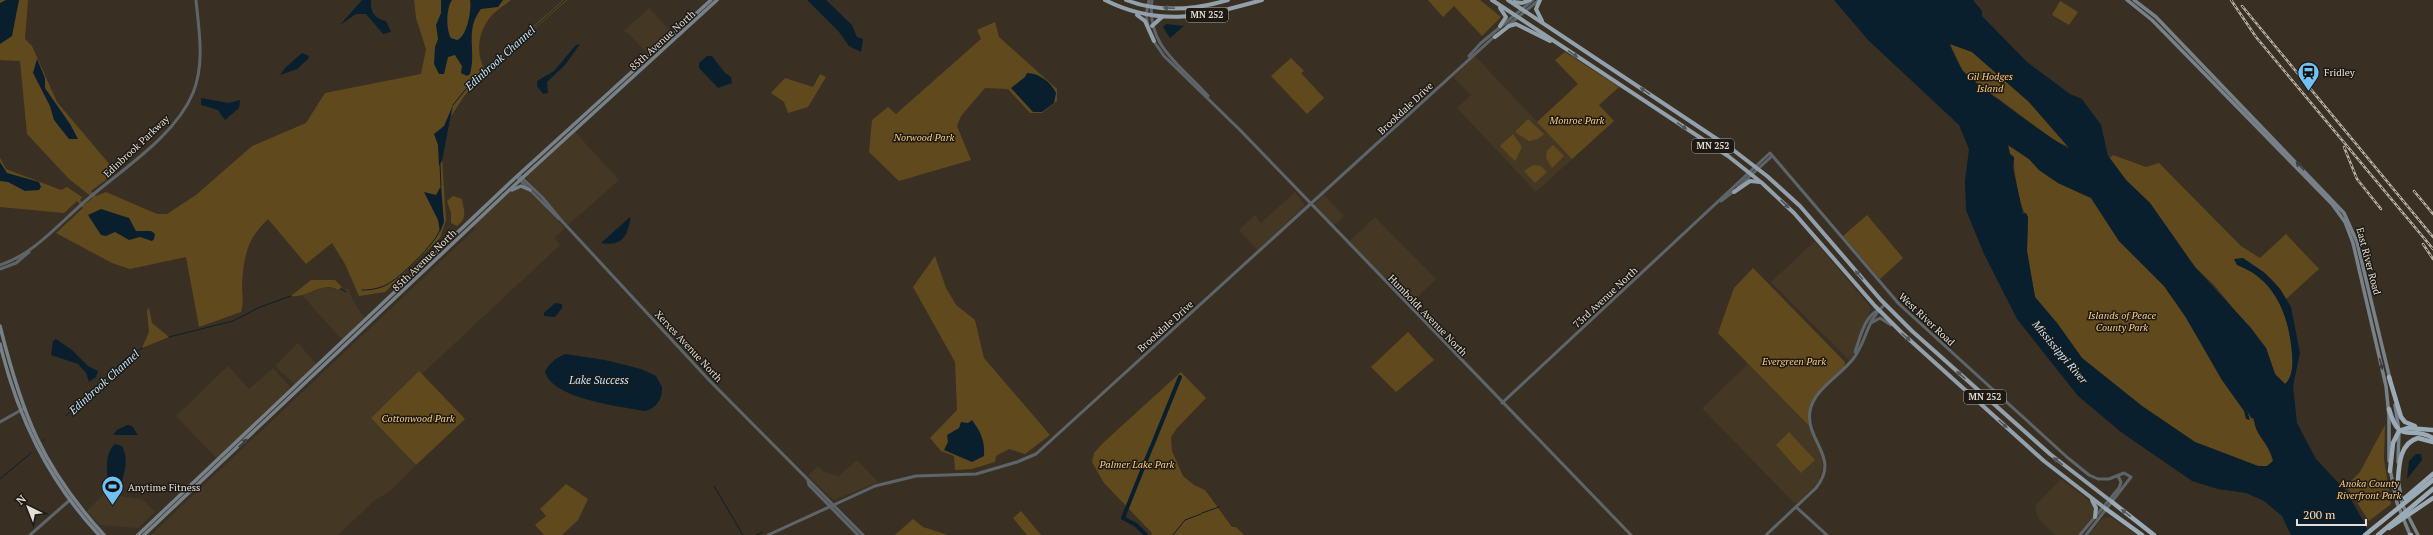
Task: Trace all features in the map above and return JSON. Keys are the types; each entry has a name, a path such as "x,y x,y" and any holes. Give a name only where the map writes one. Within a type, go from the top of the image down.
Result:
{"highway":[{"name":"MN 252","path":"1105,0 1148,16 1162,17 1203,16 1262,0"},
{"path":"1105,0 1113,6 1141,17 1154,41"},
{"name":"MN 252","path":"1126,0 1149,7 1186,8 1228,0"},
{"path":"1132,2 1144,0"},
{"path":"1488,0 1506,13 1506,19 1500,26"},
{"name":"MN 252","path":"1492,0 1761,182 1808,227 1879,310 1897,328 2044,461 2140,534"},
{"name":"MN 252","path":"1508,0 1757,168 1814,221 1885,304 2040,446 2154,535"},
{"path":"1508,0 1522,3 1532,0"},
{"path":"1539,0 1536,12 1545,25"},
{"path":"1152,26 1162,17"},
{"path":"1495,37 1509,26 1516,24 1562,46"},
{"path":"1734,192 1750,181 1761,182"},
{"path":"2389,377 2403,420 2411,425 2432,430"},
{"path":"2389,409 2394,425 2399,431 2433,438"},
{"path":"2390,471 2393,443 2399,431 2408,428 2432,430"},
{"path":"2398,480 2400,461 2407,445 2418,438 2433,442"},
{"path":"2365,535 2377,526 2433,474"},
{"path":"2406,499 2433,480"},
{"path":"2378,535 2433,489"},
{"path":"2090,497 2096,508 2095,517"},
{"path":"2384,530 2398,523 2433,498"}],"main road":[{"name":"85th Avenue North","path":"136,535 711,0"},
{"name":"85th Avenue North","path":"144,535 499,200 520,177 718,0"},
{"name":"East River Road","path":"2127,0 2152,20 2340,215 2353,243 2384,378 2389,409 2390,471 2396,503 2411,535"},
{"name":"East River Road","path":"2134,0 2156,17 2344,213 2357,242 2389,377 2399,431 2398,480 2403,506 2418,535"},
{"path":"499,200 516,187 523,186 530,190"},
{"path":"0,326 21,410"},
{"path":"0,344 21,410 70,499 99,535"},
{"path":"70,499 104,535"}],"street":[{"name":"Edinbrook Parkway","path":"0,270 16,263 89,198 121,173 166,131 182,113 193,92 200,66 196,0"},
{"path":"1148,16 1149,0"},
{"path":"1149,7 1152,0"},
{"name":"Brookdale Drive","path":"1524,10 1532,0"},
{"name":"Brookdale Drive","path":"1463,64 1481,42 1500,26 1539,0"},
{"name":"Humboldt Avenue North","path":"1148,16 1163,48 1215,105 1310,205 1631,535"},
{"name":"Humboldt Avenue North","path":"1148,16 1154,41 1164,56 1215,105"},
{"name":"Brookdale Drive","path":"768,535 859,492 898,480 921,476 976,474 1017,462 1036,454 1463,64 1495,37 1516,16"},
{"path":"1481,42 1484,46"},
{"name":"73rd Avenue North","path":"1757,168 1770,153"},
{"name":"West River Road","path":"1770,153 1898,304 2068,458 2092,477 2104,480 2118,476"},
{"name":"73rd Avenue North","path":"1502,403 1718,203 1772,156"},
{"name":"73rd Avenue North","path":"1718,203 1734,192 1750,174"},
{"name":"Xerxes Avenue North","path":"520,177 530,190 561,220 709,380 808,481 858,535"},
{"name":"Xerxes Avenue North","path":"520,177 542,197 561,220"},
{"name":"Edinbrook Parkway","path":"0,265 30,250"},
{"path":"1766,535 1819,485 1825,468 1822,451 1811,427 1811,407 1820,391 1854,358 1866,331 1879,310 1885,304"},
{"path":"1850,363 1866,323 1874,312 1879,310"},
{"path":"1866,331 1874,320 1879,318 1897,328"},
{"path":"0,422 21,410"},
{"path":"2086,535 2121,485 2118,476 2124,473 2131,477 2110,501"},
{"path":"30,535 70,499"},
{"name":"Xerxes Avenue North","path":"831,505 863,535"},
{"path":"1796,507 1827,535"},
{"path":"2080,535 2095,517 2105,508"}],"shaded area":[{"path":"649,8 672,33 648,54 628,33 623,32"},
{"path":"1475,56 1572,159 1536,192 1457,108 1471,95 1453,77"},
{"path":"575,132 619,180 568,225 527,179 527,176"},
{"path":"522,187 527,190 565,228 554,238 560,245 422,374 420,371 371,418 416,465 388,493 375,500 338,535 151,535 475,229 473,226 514,189"},
{"path":"1295,192 1305,206 1257,250 1239,230 1255,215 1261,223"},
{"path":"1324,195 1344,216 1333,226 1314,205"},
{"path":"1375,217 1436,279 1411,303 1349,242"},
{"path":"1815,241 1871,308 1853,355 1849,360 1771,282"},
{"path":"326,287 338,290 349,289 352,299 364,318 342,340 302,295"},
{"path":"298,343 317,365 296,385 275,366"},
{"path":"1748,364 1809,426 1822,456 1823,466 1818,483 1798,503 1794,503 1702,408"},
{"path":"228,366 249,389 273,368 291,388 217,459 176,416"},
{"path":"857,460 878,482 834,500 808,476 818,466 824,472 839,476"},
{"path":"2061,479 2093,504 2095,513 2079,535 2055,535 2038,518 2035,506"},
{"path":"104,494 142,499 155,512 138,528 100,525 87,511"},
{"path":"2109,517 2136,535 2088,535 2102,519"}],"green space":[{"path":"0,0 28,0 25,39 32,46 57,102 116,172 91,191 96,196 106,192 157,214 167,214 196,195 252,146 306,123 325,93 421,74 426,49 416,18 414,0 511,0 492,15 487,21 481,35 479,49 485,70 563,0 567,0 486,72 487,74 465,95 451,116 442,158 446,220 440,238 385,292 359,296 345,264 332,243 306,264 268,219 255,234 248,248 244,264 242,284 243,301 241,312 199,327 186,257 130,269 112,263 56,233 83,208 77,201 64,213 0,207 0,158 6,169 61,190 67,187 82,197 80,200 84,205 93,198 69,179 27,134 20,61 0,60"},
{"path":"1428,0 1480,0 1501,17 1482,36 1454,6 1443,17"},
{"path":"2060,1 2078,12 2069,25 2052,15"},
{"name":"Norwood Park","path":"995,22 999,37 1057,89 1057,101 1042,113 1030,113 1008,89 985,88 961,116 957,126 971,160 899,181 869,152 872,120 888,107 896,114 981,39 977,30"},
{"name":"Gil Hodges Island","path":"1950,44 1972,52 2029,102 2070,147 2055,141 1999,99 1982,89 1963,71"},
{"name":"Monroe Park","path":"1565,52 1619,87 1599,105 1614,121 1572,159 1537,122 1578,84 1555,60"},
{"path":"1291,58 1304,71 1301,73 1324,98 1307,114 1271,76"},
{"path":"820,74 826,77 808,107 788,113 784,102 771,93 785,78 813,87"},
{"path":"1528,119 1544,134 1538,139 1529,141 1515,132"},
{"path":"1513,134 1522,147 1515,161 1500,146"},
{"path":"1553,145 1564,156 1552,168 1546,158 1547,151"},
{"name":"Islands of Peace County Park","path":"2008,145 2029,159 2039,170 2058,183 2091,198 2119,241 2164,286 2185,316 2222,380 2246,413 2249,415 2247,410 2253,419 2272,457 2273,461 2267,466 2258,466 2195,442 2142,406 2082,358 2057,323 2035,297 2027,251 2028,217 2022,207 2016,180 2014,158 2010,154"},
{"path":"2113,155 2146,167 2159,163 2241,246 2260,258 2286,234 2319,269 2286,299 2276,284 2266,275 2237,265 2250,271 2261,279 2278,300 2283,312 2292,353 2292,370 2290,378 2285,384 2275,374 2266,348 2214,285 2195,267 2150,203 2126,180 2110,158"},
{"path":"1533,165 1541,166 1547,172 1535,183 1524,171"},
{"path":"453,196 462,199 464,211 463,220 457,226 451,223 451,213 447,201"},
{"path":"1867,215 1903,258 1880,279 1843,236"},
{"path":"935,256 946,288 956,305 975,320 984,358 1050,435 1025,454 1009,449 996,456 995,462 972,469 955,470 954,456 941,451 930,438 957,410 955,362 913,287"},
{"name":"Evergreen Park","path":"1753,268 1845,362 1844,367 1824,386 1813,400 1810,408 1809,426 1718,333 1734,288"},
{"path":"311,280 335,280 342,287 338,290 326,287 320,288 303,295 291,296"},
{"path":"149,308 152,323 169,337 142,348 149,332 147,310"},
{"path":"1408,332 1434,360 1396,392 1371,367"},
{"name":"Cottonwood Park","path":"419,371 465,419 416,465 371,418"},
{"name":"Palmer Lake Park","path":"1181,372 1206,398 1177,428 1171,437 1172,451 1183,476 1194,485 1205,490 1232,527 1236,527 1244,535 1151,535 1152,533 1104,483 1092,462 1094,453 1104,442"},
{"name":"Anoka County Riverfront Park","path":"2385,425 2384,459 2391,504 2369,521 2346,486 2360,472"},
{"path":"1789,432 1815,460 1801,473 1776,445"},
{"path":"566,484 588,499 578,520 562,535 544,535 535,525 546,516 540,509"},
{"path":"1021,511 1041,535 1027,535 1013,518"},
{"path":"913,519 923,527 948,535 895,535"}],"water":[{"path":"6,0 19,0 12,36 0,44 0,3"},
{"path":"362,0 371,0 372,11 376,17 386,21 391,32 383,34 366,14 356,14 340,25"},
{"path":"441,0 452,0 448,13 448,30 451,38 457,40 464,34 468,22 470,0 503,0 498,7 481,9 476,17 472,33 472,65 470,74 467,76 461,73 462,66 455,55 448,57 444,74 439,74 434,64 435,47 438,39 436,25 441,13"},
{"path":"807,0 826,0 852,25 857,37 863,39 861,52 849,46 839,32"},
{"name":"Mississippi River","path":"1834,0 1973,0 1982,11 1982,16 2027,62 2070,94 2082,99 2101,125 2108,156 2126,180 2150,203 2195,267 2251,328 2266,348 2275,374 2285,384 2290,378 2292,370 2292,353 2283,312 2278,300 2261,279 2250,271 2237,265 2234,259 2243,258 2265,273 2280,289 2291,307 2300,353 2293,386 2297,423 2316,459 2346,491 2364,522 2369,535 2291,535 2282,516 2264,501 2246,493 2218,489 2192,481 2121,432 2078,396 2017,319 1984,254 1966,210 1965,181 1969,149 1959,125 1868,40","holes":["1950,44 1972,52 2029,102 2069,148 1999,100 1963,71","2008,145 2029,159 2039,170 2058,183 2091,198 2119,241 2164,286 2185,316 2222,380 2244,411 2246,419 2250,420 2247,410 2251,418 2254,418 2259,435 2272,455 2273,461 2267,466 2258,466 2195,442 2142,406 2082,358 2057,323 2035,297 2027,251 2028,217 2026,213 2023,214 2013,168 2014,157 2010,154"]},
{"path":"1166,24 1184,26 1170,38 1163,27"},
{"path":"580,44 565,65 547,82 548,93 543,94 537,86 537,81 554,71 576,45"},
{"path":"302,53 309,56 308,59 297,69 280,75 285,68"},
{"path":"707,56 712,56 725,73 731,77 732,83 718,88 699,68 699,63"},
{"path":"37,59 45,78 45,88 70,124 78,139 69,139 54,120 50,106 33,73"},
{"path":"1027,73 1040,76 1051,85 1056,93 1054,103 1042,112 1033,112 1011,88 1025,77"},
{"path":"201,98 229,103 240,100 239,108 225,120 218,110 201,105"},
{"path":"453,105 442,161 439,166 438,145 434,134 444,126"},
{"path":"0,162 7,173 39,182 41,187 39,190 25,191 8,182 0,181"},
{"path":"441,186 444,222 440,232 438,220 424,192 436,195"},
{"path":"101,209 129,218 136,231 151,231 155,234 154,239 152,241 140,237 129,240 115,232 106,236 101,235 88,215"},
{"path":"630,217 626,234 621,240 610,244 601,243"},
{"path":"555,303 562,304 562,308 555,317 544,316 544,313"},
{"path":"56,339 72,350 88,366 98,371 96,377 89,382 86,373 78,364 51,355 53,341"},
{"name":"Lake Success","path":"565,354 605,360 641,369 656,376 662,387 661,396 658,403 652,408 644,411 588,400 560,389 551,381 545,372 553,361"},
{"path":"972,420 982,437 984,456 972,462 944,450 948,442 947,435 959,428 961,422 968,423"},
{"path":"127,425 132,426 138,435 113,435 117,430"},
{"path":"115,444 122,446 126,460 121,484 115,486 109,484 107,462 109,452"},
{"path":"2416,454 2421,454 2422,460 2407,479 2409,461"}],"waterway":[{"name":"Edinbrook Channel","path":"453,105 466,89 565,0"},
{"name":"Edinbrook Channel","path":"440,164 441,186"},
{"name":"Edinbrook Channel","path":"362,290 374,289 383,286 399,276 425,252 440,230"},
{"name":"Edinbrook Channel","path":"341,289 346,292"},
{"name":"Edinbrook Channel","path":"169,337 233,321 260,307 291,296"},
{"name":"Edinbrook Channel","path":"66,416 126,358 142,348"},
{"path":"1152,446 1180,377"},
{"path":"1146,535 1136,525 1123,518 1151,448"},
{"name":"Edinbrook Channel","path":"0,479 31,453"},
{"path":"714,486 743,535"},
{"path":"1202,513 1219,507"},
{"path":"1173,535 1185,520 1201,514"},
{"path":"756,535 762,532"}],"railway":[{"path":"2231,0 2256,37 2433,249"},
{"path":"2242,6 2433,237"},
{"path":"2344,147 2357,179 2381,209"},
{"path":"2414,191 2433,214"},
{"path":"2423,244 2433,259"}],"place":[{"name":"Fridley","path":"2308,92"},
{"name":"Anytime Fitness","path":"113,506"}]}
